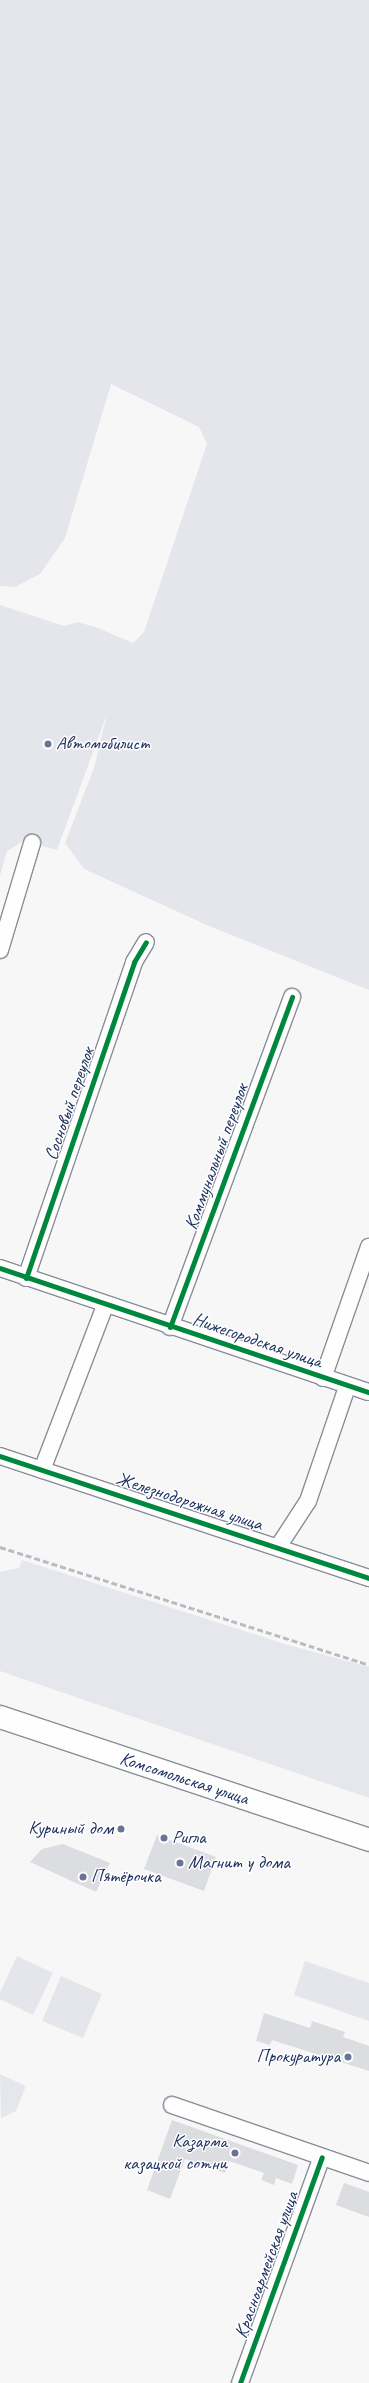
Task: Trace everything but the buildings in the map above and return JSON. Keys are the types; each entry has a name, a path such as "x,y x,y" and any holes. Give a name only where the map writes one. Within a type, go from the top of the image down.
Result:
{"main road":[{"name":"Комсомольская улица","path":"0,1717 369,1840"}],"street":[{"path":"0,950 32,843"},
{"name":"Сосновый переулок","path":"26,1278 134,962 146,942"},
{"name":"Коммунальный переулок","path":"170,1327 292,997"},
{"path":"323,1378 369,1247"},
{"name":"Нижегородская улица","path":"0,1268 105,1306 347,1387 369,1392"},
{"path":"42,1470 105,1306"},
{"path":"278,1547 308,1501 347,1387"},
{"name":"Железнодорожная улица","path":"0,1456 278,1547 312,1562 369,1578"},
{"path":"172,2105 369,2173"},
{"name":"Красноармейская улица","path":"240,2383 322,2157"}],"shaded area":[{"path":"0,0 369,0 369,990 209,926 84,869 65,843 94,768 107,714 57,850 24,841 7,851 0,876 0,605 64,626 78,622 98,628 133,643 144,632 207,444 199,427 111,384 65,538 40,574 15,587 0,586"},
{"path":"22,1560 285,1644 369,1667 369,1798 0,1671 0,1572 19,1568"},
{"path":"17,1956 53,1973 33,2015 0,1999 0,1993"},
{"path":"305,1961 369,1983 369,2021 294,1995"},
{"path":"61,1976 102,1994 83,2038 42,2021"},
{"path":"0,2074 26,2086 16,2111 1,2118"}],"railway":[{"path":"0,1547 369,1665"}],"cycle path":[{"path":"26,1278 134,962 146,942"},
{"path":"170,1327 292,997"},
{"path":"0,1268 369,1392"},
{"path":"0,1456 369,1578"},
{"path":"240,2383 322,2157"}],"place":[{"name":"Автомобилист","path":"48,744"},
{"name":"Куриный дом","path":"121,1829"},
{"name":"Ригла","path":"164,1838"},
{"name":"Магнит у дома","path":"180,1863"},
{"name":"Пятёрочка","path":"83,1877"},
{"name":"Прокуратура","path":"348,2057"},
{"name":"Казарма казацкой сотни","path":"235,2153"}]}
